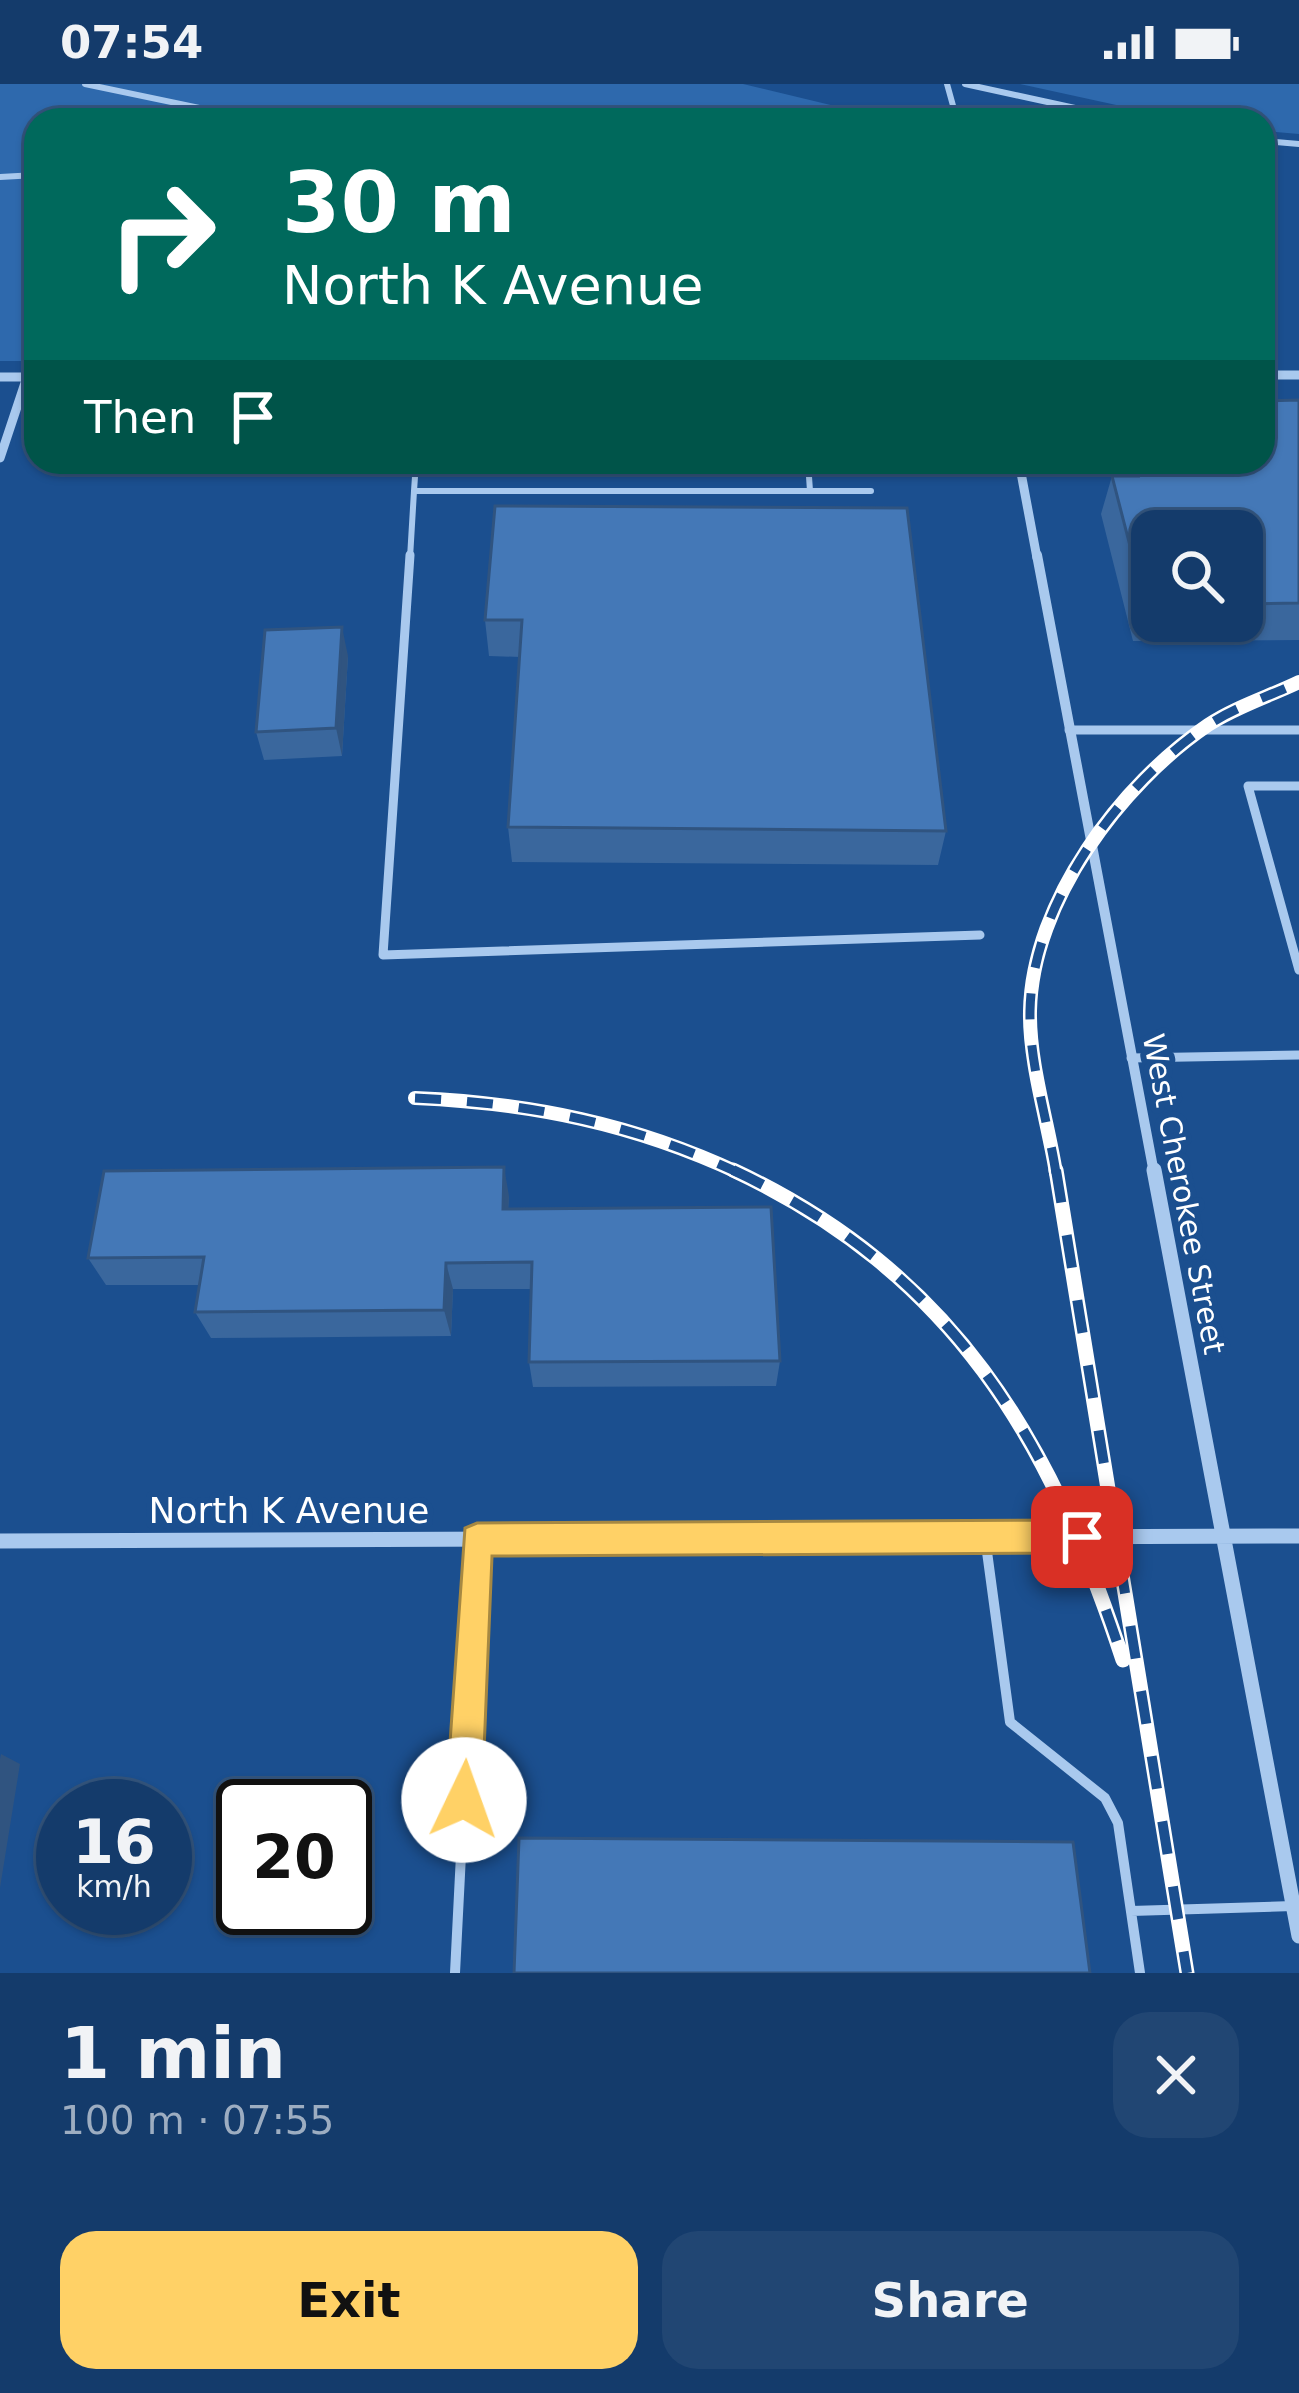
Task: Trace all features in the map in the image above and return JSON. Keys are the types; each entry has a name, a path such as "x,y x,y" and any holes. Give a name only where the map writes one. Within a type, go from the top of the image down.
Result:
{"street":[{"path":"0,458 24,396"},
{"name":"West Cherokee Street","path":"1021,474 1299,1936"},
{"name":"North K Avenue","path":"0,1541 1299,1536"}],"lane":[{"path":"85,84 199,108"},
{"path":"965,84 1075,108"},
{"path":"415,474 382,955 980,934"},
{"path":"809,474 810,491"},
{"path":"414,490 871,491"},
{"path":"1069,730 1299,730"},
{"path":"1299,785 1248,786 1299,970"},
{"path":"1131,1058 1299,1055"},
{"path":"985,1538 1010,1722 1105,1798 1118,1822 1140,1973"},
{"path":"455,1973 477,1540"},
{"path":"1131,1911 1293,1906"}],"shaded area":[{"path":"0,84 743,84 843,108 24,108 24,361 0,361"},
{"path":"1020,84 1299,84 1299,134 1275,132 1275,108 1130,108"}],"building":[{"path":"1299,400 1299,603 1263,604 1263,510 1131,510 1131,550 1112,476 1137,474 1275,474 1275,401"},
{"path":"495,506 907,508 946,831 508,827 522,620 485,620"},
{"path":"342,627 336,728 256,732 265,630"},
{"path":"504,1167 503,1209 771,1207 780,1361 529,1362 532,1262 446,1263 444,1310 195,1312 204,1257 88,1258 104,1171"},
{"path":"519,1838 1073,1842 1090,1973 514,1973"}],"railway":[{"path":"1056,1173 1036,1072 1030,1011 1046,929 1064,888 1114,813 1175,750 1218,719 1299,682"},
{"path":"415,1098 500,1105 581,1119 660,1141 737,1172"},
{"path":"1056,1170 1187,1973"},
{"path":"737,1172 810,1212 876,1259 934,1312 983,1370 1026,1435 1062,1504 1123,1660"}],"route":[{"path":"464,1800 477,1540 1082,1537"}]}
